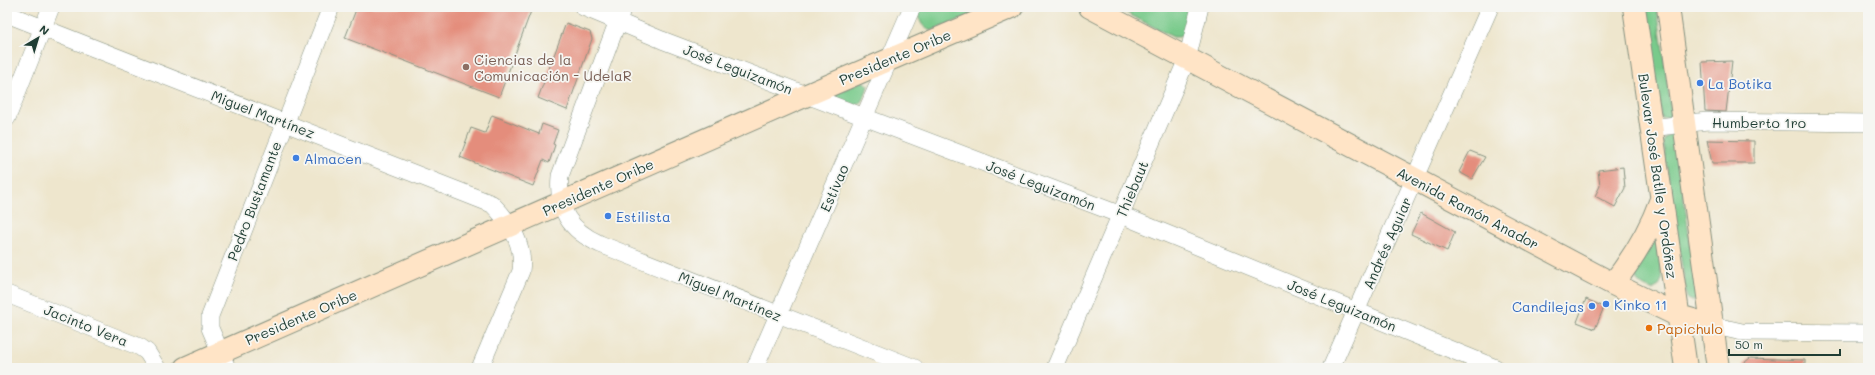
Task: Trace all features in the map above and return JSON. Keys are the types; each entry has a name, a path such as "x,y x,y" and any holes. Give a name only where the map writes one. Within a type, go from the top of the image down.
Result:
{"street":[{"path":"7,118 51,7"},
{"name":"Pedro Bustamante","path":"223,360 210,328 210,316 331,7"},
{"name":"José Leguizamón","path":"583,7 620,14 806,95 1121,215 1496,368"},
{"name":"Estivao","path":"754,368 865,118 912,7"},
{"name":"Presidente Oribe","path":"185,368 223,360 561,203 806,95 1012,7"},
{"name":"Avenida Ramón Anador","path":"1090,7 1415,180 1678,316 1742,332 1868,333"},
{"name":"Thiebaut","path":"1055,368 1187,59 1200,7"},
{"name":"Andrés Aguiar","path":"1331,368 1490,7"},
{"name":"Bulevar José Batlle y Ordóñez","path":"1634,7 1686,368"},
{"path":"1668,7 1718,368"},
{"name":"Miguel Martínez","path":"7,14 492,204 511,226 521,249 521,271 480,368"},
{"name":"Miguel Martínez","path":"620,14 560,176 559,191 561,203 565,215 574,229 586,238 915,368"},
{"name":"Humberto 1ro","path":"1651,128 1707,121 1868,123"},
{"path":"1614,284 1648,234 1661,201"},
{"name":"Jacinto Vera","path":"7,294 140,346 147,352 157,368"}],"green space":[{"path":"921,7 991,7 931,31 924,27 920,21 919,15"},
{"path":"1115,7 1192,7 1187,32 1179,37 1173,37"},
{"path":"1644,7 1657,7 1672,117 1661,118"},
{"path":"862,81 868,85 862,100 858,105 856,106 835,97 835,94"},
{"path":"1673,134 1675,136 1698,297 1692,301 1687,299 1663,142 1666,137"},
{"path":"1654,240 1657,243 1662,279 1659,286 1652,290 1642,286 1637,280 1636,275 1640,261"}],"building":[{"name":"Ciencias de la Comunicación - UdelaR","path":"357,7 521,7 531,11 499,97 345,38"},
{"path":"566,23 590,32 592,39 567,110 538,98"},
{"path":"1732,61 1726,112 1705,111 1702,62"},
{"path":"492,115 539,134 542,124 558,130 549,163 543,160 533,186 460,157 471,128 485,133"},
{"path":"1707,140 1754,141 1754,163 1712,163"},
{"path":"1470,151 1485,157 1472,179 1459,172"},
{"path":"1623,167 1625,188 1615,207 1595,196 1600,186 1598,170"},
{"path":"1421,213 1455,232 1447,251 1411,234"},
{"path":"1586,299 1604,307 1595,329 1577,322"},
{"path":"1750,358 1805,360 1805,368 1744,368 1744,363"}],"place":[{"name":"Ciencias de la Comunicación - UdelaR","path":"466,67"},
{"name":"La Botika","path":"1700,83"},
{"name":"Almacen","path":"296,158"},
{"name":"Estilista","path":"608,216"},
{"name":"Kinko 11","path":"1606,304"},
{"name":"Candilejas","path":"1592,306"},
{"name":"Papichulo","path":"1649,328"}]}
